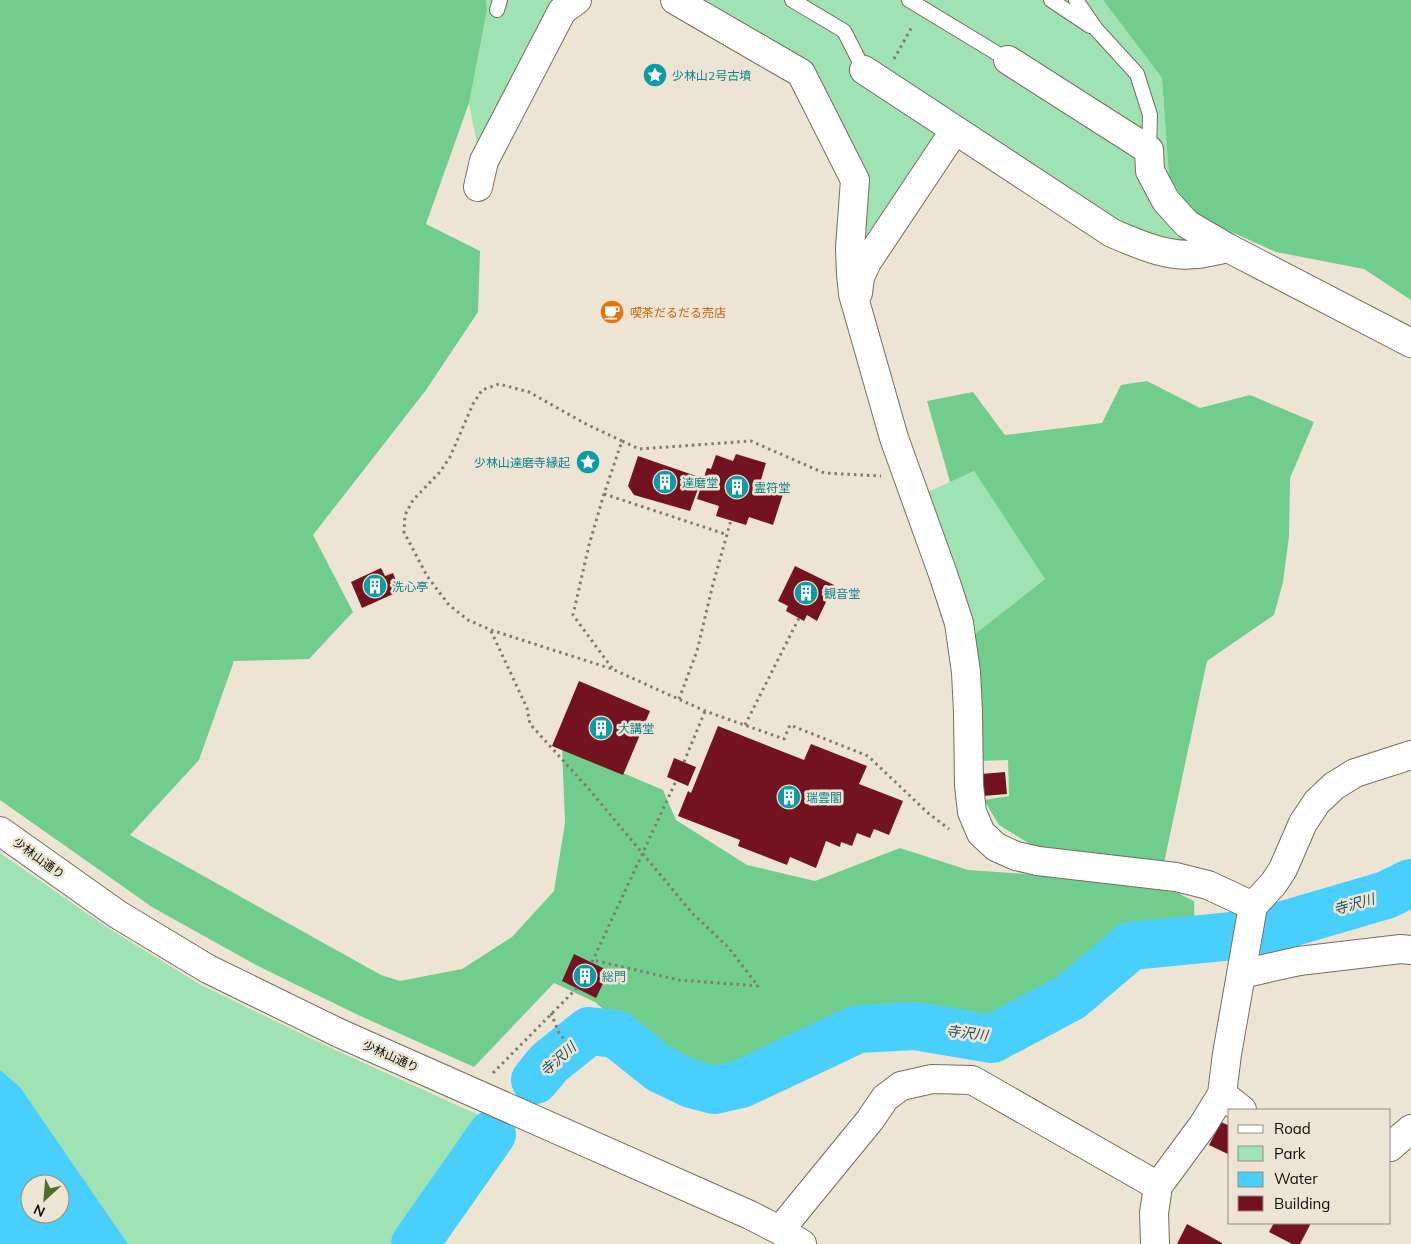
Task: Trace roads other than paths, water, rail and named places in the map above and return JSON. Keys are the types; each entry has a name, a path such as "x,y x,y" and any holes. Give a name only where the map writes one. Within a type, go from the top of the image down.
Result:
{"street":[{"path":"478,187 484,161 562,11 577,0"},
{"path":"675,0 801,73 855,180 850,248 852,281 859,316 894,438 959,623 966,672 969,785 972,812 982,833 996,847 1016,856 1038,861 1176,877 1208,886 1252,911"},
{"path":"1008,60 1149,150 1150,171 1166,201 1187,224 1228,248 1411,343"},
{"path":"864,70 1112,233 1168,253 1196,255 1228,248"},
{"path":"859,316 858,291 860,277 867,262 955,130"},
{"path":"1155,1244 1154,1213 1158,1186 1204,1125 1232,1102 1227,1054 1252,911 1283,868 1303,823 1317,802 1334,786 1355,773 1411,755"},
{"name":"少林山通り","path":"0,831 117,914 208,969 339,1032 750,1214 792,1238"},
{"path":"1243,966 1401,949 1411,950"},
{"path":"792,1238 789,1219 870,1120 885,1098 901,1086 932,1079 972,1080 1158,1186"},
{"path":"1391,1146 1411,1129"}],"lane":[{"path":"792,0 844,31 864,70"},
{"path":"909,0 1008,60"},
{"path":"1051,0 1096,30"},
{"path":"1076,0 1096,30 1138,74 1150,115 1149,150"}],"water":[{"path":"0,1070 20,1087 128,1244 0,1244"}],"waterway":[{"name":"寺沢川","path":"535,1080 549,1063 589,1031 616,1034 660,1069 691,1084 714,1090 741,1084 858,1029 915,1026 992,1039 1071,997 1131,946 1253,934 1386,895 1411,883"},
{"name":"寺沢川","path":"415,1244 492,1134"}],"place":[{"name":"少林山2号古墳","path":"655,75"},
{"name":"喫茶だるだる売店","path":"612,312"},
{"name":"少林山達磨寺縁起","path":"588,462"},
{"name":"達磨堂","path":"665,482"},
{"name":"霊符堂","path":"737,487"},
{"name":"洗心亭","path":"375,586"},
{"name":"観音堂","path":"806,593"},
{"name":"大講堂","path":"601,728"},
{"name":"瑞雲閣","path":"789,797"},
{"name":"総門","path":"585,976"}]}
